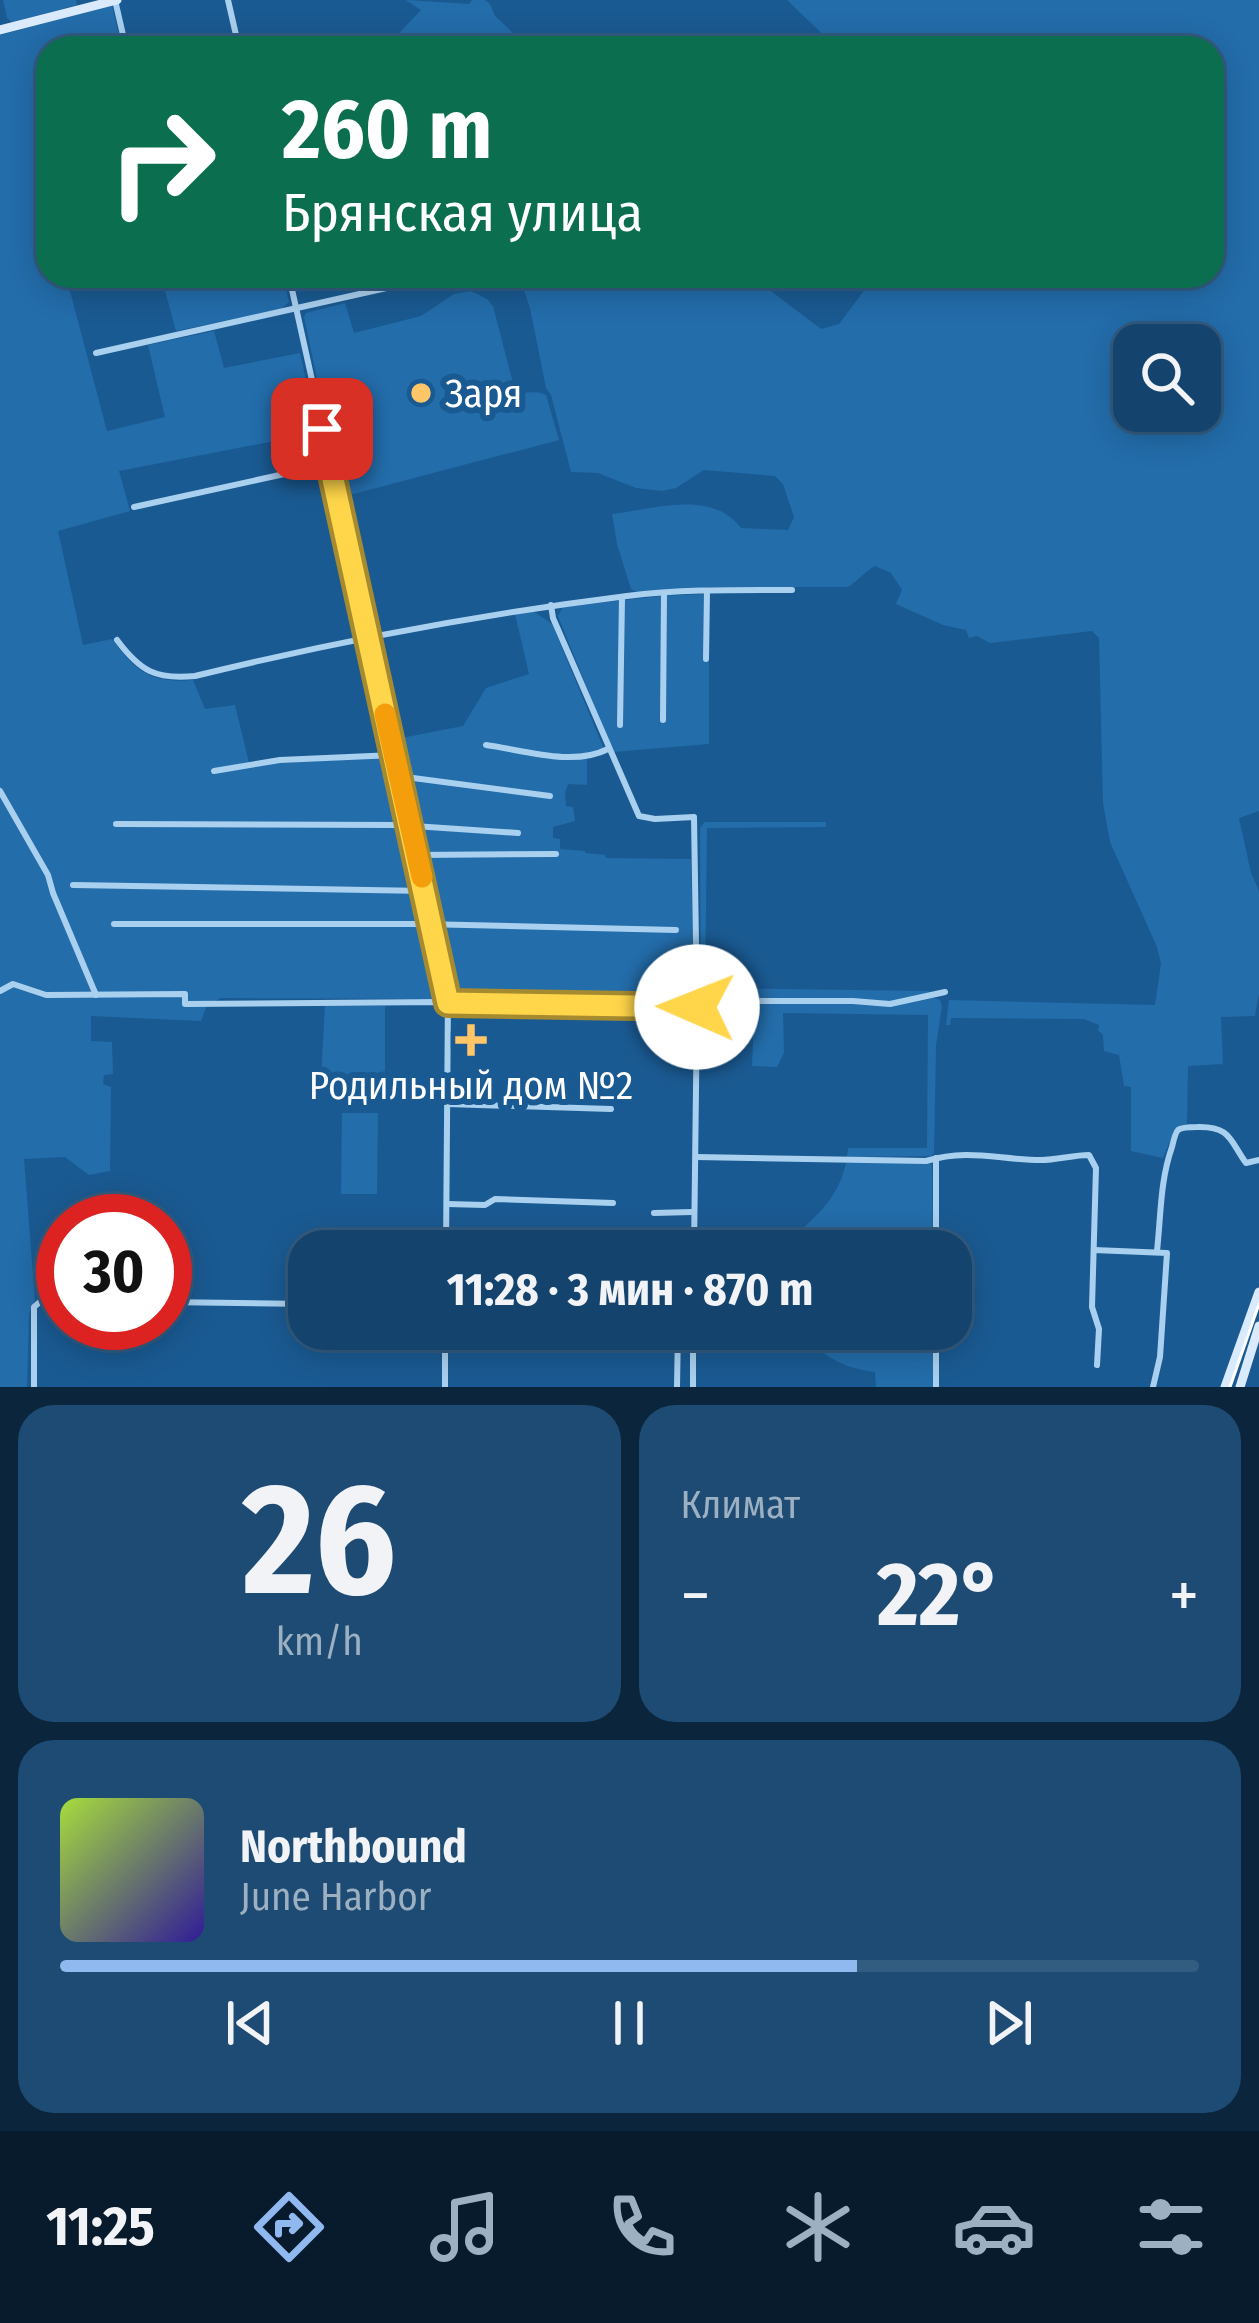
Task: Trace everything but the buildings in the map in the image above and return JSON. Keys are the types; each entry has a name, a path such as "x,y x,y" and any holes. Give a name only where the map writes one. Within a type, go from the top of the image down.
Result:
{"street":[{"path":"0,30 116,0 124,36"},
{"path":"228,0 236,36"},
{"path":"291,288 448,1003 446,1230"},
{"path":"96,353 389,288"},
{"path":"134,507 330,464"},
{"path":"117,640 148,671 172,678 368,636 551,604 707,590 792,590"},
{"path":"706,659 707,590"},
{"path":"663,720 664,594"},
{"path":"620,725 622,597"},
{"path":"551,604 639,816 694,818 694,1230"},
{"path":"486,745 562,757 597,755 608,749"},
{"path":"214,771 280,760 394,755"},
{"path":"398,776 550,796"},
{"path":"0,791 48,875 96,995"},
{"path":"116,824 409,826 518,833"},
{"path":"416,855 556,854"},
{"path":"74,885 425,891"},
{"path":"114,924 676,930"},
{"path":"0,991 13,984 46,995 185,994 185,1004 890,1004 945,992"},
{"path":"447,1104 611,1108"},
{"path":"1157,1251 1160,1192 1177,1131 1205,1126 1222,1130 1246,1163 1259,1160"},
{"path":"695,1157 926,1161 982,1154 1039,1160 1089,1156 1096,1168 1092,1307 1099,1329 1097,1365"},
{"path":"936,1158 936,1230"},
{"path":"447,1204 485,1205 495,1199 613,1203"},
{"path":"654,1213 694,1212"},
{"path":"1094,1250 1167,1253 1160,1357 1153,1387"},
{"path":"1225,1387 1259,1292"},
{"path":"192,1302 288,1304"},
{"path":"34,1387 36,1304"},
{"path":"1240,1387 1259,1326"},
{"path":"445,1350 446,1387"},
{"path":"677,1387 678,1350"},
{"path":"693,1350 693,1387"},
{"path":"936,1350 936,1387"}],"shaded area":[{"path":"3,0 76,0 77,5 12,22"},
{"path":"406,0 469,4 485,0 516,36 396,36 421,10"},
{"path":"787,0 1259,0 1259,811 1239,818 1259,891 1259,993 1255,1016 1221,1017 1223,1064 1188,1066 1187,1124 1175,1129 1163,1158 1131,1151 1131,1087 1124,1086 1119,1055 1104,1051 1099,1025 1084,1019 951,1018 946,1025 949,1000 1155,1005 1161,964 1157,947 1110,842 1103,803 1099,638 1092,631 990,643 977,636 969,638 966,630 896,604 902,590 891,573 875,566 848,587 631,589 612,514 698,505 729,516 741,528 788,530 794,517 783,484 775,476 704,470 662,491 636,488 598,473 571,472 523,288 767,288 821,329 839,324 866,288 1224,288 1224,36 824,36"},
{"path":"112,6 119,36 36,36 36,288 69,288 107,431 165,417 148,345 214,331 224,368 300,353 323,456 318,464 293,469 285,439 119,471 130,511 58,531 83,645 112,639 146,673 166,680 193,680 205,709 235,705 250,767 391,757 444,995 438,999 221,998 207,1005 201,1021 91,1016 91,1041 112,1042 113,1074 104,1075 103,1084 111,1087 110,1171 89,1175 65,1157 24,1159 35,1300 29,1314 27,1387 0,1387 0,35"},
{"path":"164,288 286,288 289,302 281,309 176,331"},
{"name":"Заря","path":"471,291 493,306 515,391 546,395 559,440 342,497 306,313 345,303 354,333 421,316 454,294"},
{"path":"705,594 709,603 709,744 613,752 558,616 563,607"},
{"path":"533,611 552,624 606,754 587,754 587,785 568,784 566,806 573,807 575,821 553,827 553,838 560,839 560,849 606,858 691,859 691,1003 457,999 451,994 396,739 463,726 486,688 529,674 515,614"},
{"path":"705,822 826,822 826,827 707,828 705,988 929,991 942,1006 931,1156 847,1157 848,1148 927,1148 928,1015 783,1013 784,1053 777,1067 752,1066 754,1017 701,1015 700,828"},
{"path":"325,1005 385,1006 385,1071 363,1077 321,1077"},
{"path":"342,1113 378,1113 377,1194 341,1194"},
{"path":"846,1163 932,1164 933,1230 802,1230 828,1202"},
{"path":"933,1350 933,1387 876,1387 875,1372 840,1363 823,1352"}],"tram line":[{"path":"1230,1387 1259,1304"}],"slow traffic":[{"path":"385,714 422,877"}],"place":[{"name":"Заря","path":"421,393"},
{"name":"Родильный дом №2","path":"471,1040"}],"route":[{"path":"322,429 448,1003 697,1007"}]}
